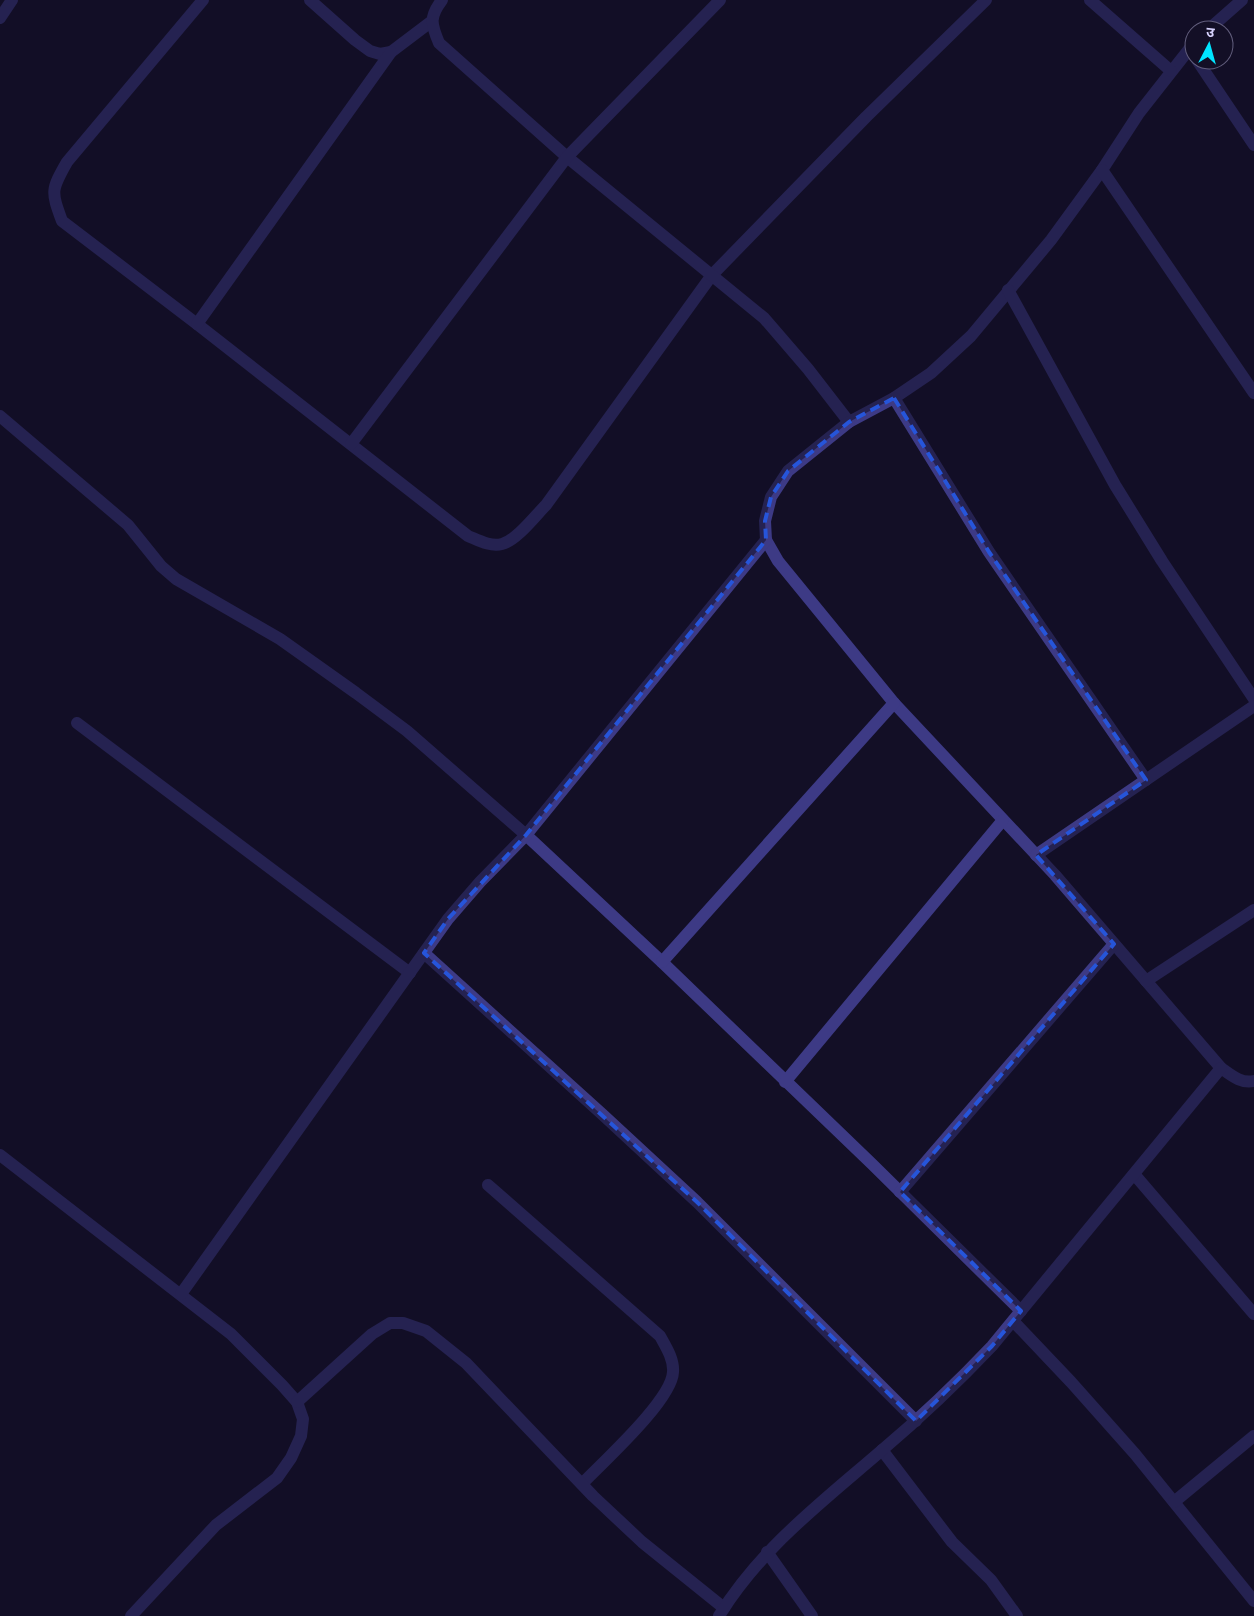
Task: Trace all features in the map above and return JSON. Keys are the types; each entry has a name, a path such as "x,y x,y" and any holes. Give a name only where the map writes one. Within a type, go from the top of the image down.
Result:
{"street":[{"path":"0,18 12,0"},
{"path":"203,0 67,162 55,184 54,200 62,221 468,536 486,544 502,544 516,536 546,505 712,275 866,117 986,0"},
{"path":"310,0 370,51 380,54 391,52"},
{"path":"197,324 391,52 432,21 442,0"},
{"path":"351,444 567,157 720,0"},
{"path":"1090,0 1171,70"},
{"path":"1219,20 1242,0"},
{"path":"432,21 439,42 567,157 764,318 808,369 849,422"},
{"path":"1184,57 1171,70 1139,113 1102,170 1051,240 971,336 931,373 894,398 849,422 788,471 771,497 764,521 766,540 778,561 894,703 1036,854 1221,1068 1236,1079 1249,1082 1254,1081"},
{"path":"1204,70 1254,145"},
{"path":"1102,170 1254,393"},
{"path":"1008,290 1115,485 1162,561 1254,699"},
{"path":"894,398 989,552 1146,780"},
{"path":"0,416 128,525 161,566 176,579 280,640 407,731 526,834 662,962 900,1192 1017,1316 1071,1382 1135,1454 1254,1601"},
{"path":"182,1294 424,953 461,904 526,834 766,540"},
{"path":"662,962 894,703"},
{"path":"1036,854 1254,706"},
{"path":"77,723 410,973"},
{"path":"785,1082 1004,820"},
{"path":"1146,981 1254,910"},
{"path":"900,1192 1114,944"},
{"path":"424,953 697,1202 916,1421"},
{"path":"297,1402 372,1334 390,1323 403,1323 426,1331 466,1363 582,1484 642,1542 722,1612 767,1552 796,1523 916,1421 992,1346 1221,1068"},
{"path":"0,1155 182,1294 231,1334 297,1402 303,1419 301,1436 291,1458 277,1478 216,1525 131,1616"},
{"path":"1134,1174 1254,1314"},
{"path":"488,1185 660,1336 669,1352 673,1371 670,1386 655,1407 582,1484"},
{"path":"1174,1502 1254,1436"},
{"path":"882,1450 952,1542 991,1580 1017,1616"},
{"path":"767,1552 812,1616"}],"highlighted area":[{"path":"894,398 989,552 1146,780 1036,855 1114,944 900,1192 1021,1311 992,1346 916,1421 697,1202 424,953 448,919 526,835 766,540 765,521 771,497 788,471 849,422"}]}
